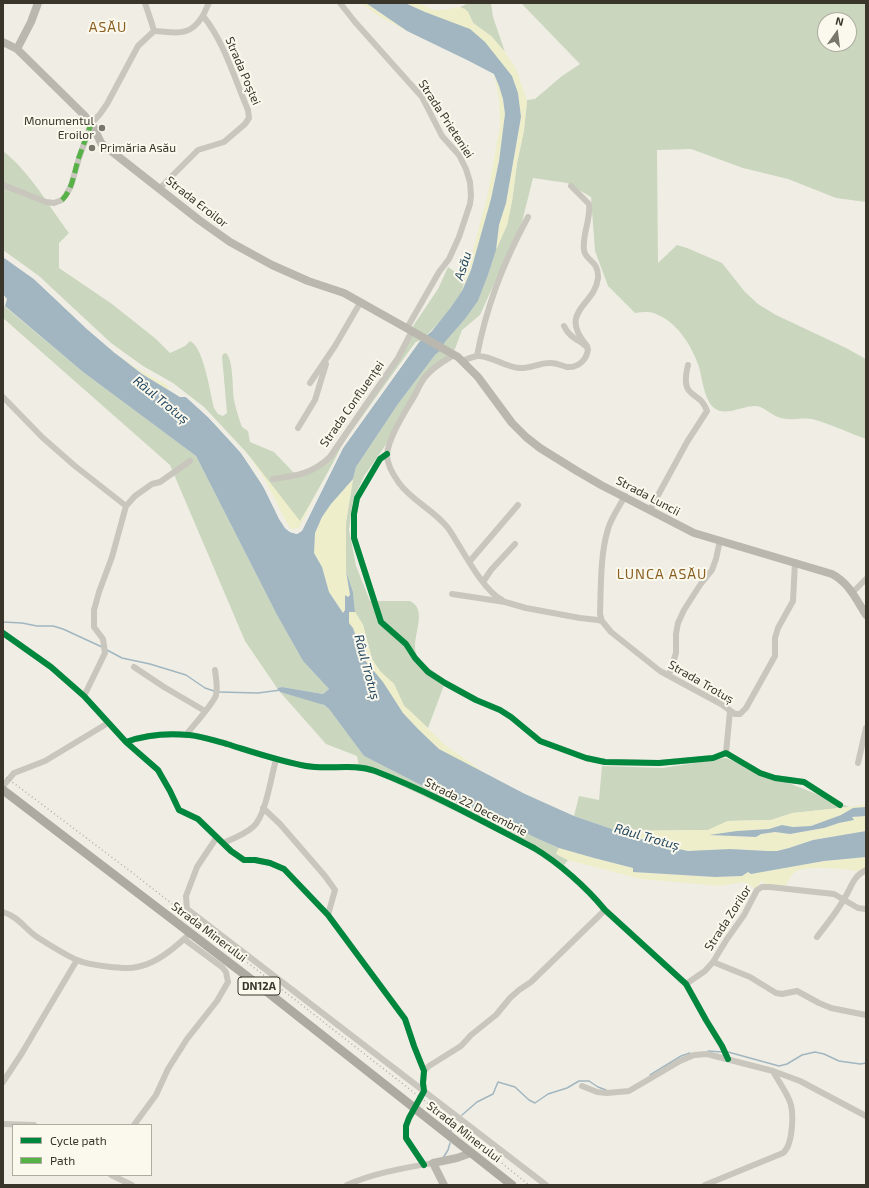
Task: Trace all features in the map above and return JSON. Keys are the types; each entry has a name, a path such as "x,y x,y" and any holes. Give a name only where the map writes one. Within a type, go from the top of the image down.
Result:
{"main road":[{"path":"17,49 31,22 38,3"},
{"name":"Strada Eroilor","path":"3,42 17,49 91,124 101,143 208,227 246,251 286,272 337,290 445,350"},
{"name":"Strada Luncii","path":"445,350 462,361 478,377 516,427 533,444 589,478 694,532 837,576 846,583 853,592 866,614"},
{"name":"Strada Minerului","path":"3,790 187,936 415,1108 512,1185"},
{"path":"444,1185 433,1163 457,1158 471,1153"}],"street":[{"path":"144,3 154,32"},
{"path":"3,185 46,202 54,203 62,200 71,186 91,124 107,104 138,46 154,32 185,32 192,29 203,16 209,3"},
{"name":"Strada Prieteniei","path":"340,3 422,97 442,136 459,155 466,169 470,182 470,204 459,237 449,259 439,272 410,330"},
{"name":"Strada Poștei","path":"160,188 198,150 224,142 245,124 249,118 248,110 222,49 203,16"},
{"path":"462,361 477,356 492,359 518,368 549,363 570,367 578,365 584,359 588,351 587,346 577,332 576,319 580,308 595,288 598,271 594,263 586,256 583,249 590,214 589,204 571,186"},
{"path":"477,356 481,334 492,295 519,233 528,217"},
{"path":"310,383 360,303"},
{"path":"564,326 570,336 587,346"},
{"name":"Strada Confluenței","path":"273,479 296,476 312,470 323,463 330,456 398,358 410,330"},
{"path":"298,428 315,400 330,353"},
{"path":"454,355 436,366 425,377 398,426 392,439 387,458 399,483 407,492 440,519 484,582 494,594 505,602"},
{"path":"650,510 687,442 707,410 704,404 691,394 686,386 685,375 688,365"},
{"path":"3,397 64,457 126,506"},
{"path":"388,454 380,459 357,498 354,514 354,538 381,622 406,644 415,658 428,672 476,700 500,710 511,717 540,741 586,758 605,762 659,763 713,758 726,753"},
{"path":"84,696 105,653 103,639 94,628 93,616 95,604 112,557 126,506 135,496 152,484 160,482 190,461"},
{"path":"452,594 505,602 526,608 602,621 600,614 606,535 625,496"},
{"path":"470,561 518,505"},
{"path":"669,675 676,653 676,634 678,623 684,610 700,585 712,570 720,540"},
{"path":"484,582 491,570 515,544"},
{"name":"Strada Trotuș","path":"602,621 611,632 658,669 737,714 744,710 775,656 775,638 778,628 793,601 795,562"},
{"path":"853,592 866,579"},
{"path":"3,633 51,667 84,696 126,742 158,770 170,791 178,810 198,818 231,851 244,860 255,860 270,863 284,869 328,915 405,1019 424,1071 424,1091 406,1126 406,1138 424,1165"},
{"path":"134,667 205,711"},
{"path":"186,735 210,706 216,696 217,687 214,670"},
{"path":"726,753 730,711"},
{"path":"3,786 14,773 45,761 108,723"},
{"path":"858,764 866,728"},
{"name":"Strada 22 Decembrie","path":"126,742 139,737 186,735 218,742 276,760 308,766 356,768 374,771 423,792 550,857 686,984 726,1054"},
{"path":"726,753 760,773 775,778 804,782 840,805"},
{"path":"223,843 254,826 259,820 264,808 276,760"},
{"path":"264,808 280,824 325,876 335,890 328,915"},
{"name":"Strada Minerului","path":"217,837 197,867 186,896 187,908 546,1185"},
{"path":"817,937 844,899 858,874 866,870"},
{"name":"Strada Zorilor","path":"686,984 705,971 713,962 726,939 744,915 754,894 762,887 834,894 858,908 866,909"},
{"path":"424,1071 429,1066 461,1046 471,1035 496,1015 510,998 531,982 605,910"},
{"path":"3,912 17,918 36,936 77,960 115,967 137,967 146,965 159,958 187,936 226,972 228,982 217,1001 187,1039 168,1069 156,1095 135,1124"},
{"path":"3,1082 22,1053 77,960"},
{"path":"713,962 750,977 776,993 782,994 797,991 831,1008 866,1015"},
{"path":"582,1086 597,1092 607,1093 629,1091 661,1071 694,1055 726,1054 808,1084 866,1116"},
{"path":"704,1185 741,1171 783,1153 786,1150 790,1141 791,1106 773,1071"},
{"path":"347,1185 374,1176 433,1163"},
{"path":"115,1185 115,1176 132,1185"}],"shaded area":[{"path":"469,3 491,3 493,17 505,52 491,36 473,23 468,12 460,7"},
{"path":"521,3 866,3 866,202 836,198 788,179 743,168 691,149 657,150 658,263 677,245 722,263 745,292 758,304 776,315 866,359 866,439 812,419 781,418 757,406 728,411 717,410 713,407 705,393 696,359 688,343 677,329 664,318 654,313 635,313 608,286 595,251 591,197 567,183 533,178 522,222 480,315 462,330 455,349 427,379 383,449 364,476 353,500 349,530 356,566 370,601 410,601 416,605 419,617 415,647 416,653 425,665 446,680 428,728 404,706 394,684 379,671 372,659 363,625 355,612 353,592 346,571 346,522 353,479 356,467 398,404 478,301 496,249 507,225 524,130 527,100 535,99 562,76 580,64"},
{"path":"3,151 31,179 69,233 59,243 59,268 112,304 156,339 170,353 185,346 190,341 195,345 203,361 214,408 218,414 223,416 227,413 222,356 226,353 229,357 232,368 234,400 242,427 248,431 250,442 274,452 295,474 312,467 327,456 395,358 409,332 438,289 448,267 465,279 462,291 434,328 412,347 348,436 300,522 246,452 204,407 173,383 143,366 111,343 39,276 3,250"},
{"path":"3,305 83,372 196,456 277,615 303,661 329,689 323,694 282,687 277,688 245,641 170,465 3,318"},
{"path":"280,692 320,703 329,709 364,756 456,803 488,814 559,848 556,854 568,860 560,870 535,852 516,842 359,766 357,756 326,744"},
{"path":"726,758 849,807 793,813 771,820 728,821 708,830 618,831 574,816 579,796 599,800 602,766 663,768"}],"sand":[{"path":"361,3 366,3 407,31 377,15"},
{"path":"405,3 419,3 433,10 444,10 460,7 465,9 473,23 491,36 505,52 516,69 527,100 524,130 507,225 496,250 499,225 506,203 521,117 518,93 512,76 500,61 425,12"},
{"path":"494,74 504,103 504,130 495,183 486,220 475,257 462,291 487,198 500,125 499,100"},
{"path":"115,353 140,370 167,385 170,390 143,374"},
{"path":"246,452 300,521 317,493 299,528 292,529 289,527 264,478"},
{"path":"353,479 346,522 346,571 350,595 348,597 345,595 345,610 343,613 329,592 322,567 314,553 315,533 322,517 331,504"},
{"path":"349,612 355,612 363,625 372,659 380,671 394,684 404,706 445,745 482,771 439,749 403,713 364,659 353,628 349,623"},
{"path":"866,804 866,807 853,808 841,815 811,826 793,827 782,825 769,829 712,835 756,837 761,834 775,832 790,834 824,828 854,820 852,817 866,816 866,831 813,840 777,851 730,849 700,852 675,849 618,831 708,830 728,821 771,820 793,813"},
{"path":"559,848 633,868 634,872 715,877 742,876 748,872 751,874 824,861 866,857 866,872 831,868 804,869 793,874 786,885 766,886 762,880 756,889 744,882 720,886 641,879 568,860 556,854"}],"water":[{"name":"Râul Trotuș","path":"366,3 405,3 470,29 485,42 512,76 518,93 521,117 506,203 499,225 496,250 478,301 398,404 356,467 353,479 331,504 322,517 315,533 314,553 322,567 329,592 343,613 345,610 345,595 348,597 350,595 346,571 353,592 355,612 349,612 349,623 353,628 364,659 383,682 403,713 439,749 525,794 574,816 656,844 688,851 730,849 777,851 813,840 866,831 866,857 824,861 751,874 748,872 742,876 715,877 633,872 633,868 559,848 488,814 456,803 364,756 329,709 324,705 280,692 277,688 282,687 323,694 329,689 303,661 277,615 196,456 83,372 5,306 7,299 3,294 3,257 34,279 115,353 142,374 180,397 186,397 208,417 241,453 260,480 285,528 290,532 297,534 302,530 343,448 419,342 432,331 462,291 471,270 491,199 499,161 505,114 503,99 494,74 407,31"},
{"path":"866,807 866,816 852,817 854,820 824,828 790,834 775,832 761,834 756,837 709,835 769,829 782,825 793,827 811,826 841,815 853,808"}],"pier":[{"path":"3,255 35,278 88,327 139,369 115,353 34,279 3,257"},
{"path":"416,342 419,342 343,448 302,531 297,534 290,532 285,528 273,504 287,527 297,532 300,529 341,447"},
{"path":"169,388 181,395 188,396 210,415 243,451 261,479 270,497 241,453 229,439 186,397 180,397"}],"waterway":[{"path":"3,622 22,623 37,626 53,626 102,647"},
{"path":"107,650 122,658 150,664 186,675 205,688 214,691"},
{"path":"219,692 258,693 281,690"},
{"path":"708,1051 722,1052"},
{"path":"728,1052 779,1066 787,1064 802,1055 815,1052 824,1054 839,1061 860,1064 866,1063"},
{"path":"650,1075 681,1056 690,1053"},
{"path":"462,1115 477,1102 493,1094 498,1082 515,1087 529,1100 535,1103 548,1094 567,1088 579,1081 589,1081 606,1090"},
{"path":"451,1131 452,1127"},
{"path":"443,1158 450,1143"}],"railway":[{"path":"3,775 134,874 426,1102 529,1185"}],"marked path":[{"path":"62,200 66,196 71,186 79,157 91,124"}],"cycle path":[{"path":"387,454 380,459 357,498 354,514 354,538 381,622 406,644 415,658 428,672 476,700 500,710 511,717 540,741 586,758 605,762 659,763 713,758 726,753 760,773 775,778 804,782 840,805"},
{"path":"3,633 51,667 84,696 126,742 158,770 179,810 198,819 231,851 244,860 255,860 270,863 284,869 328,915 405,1019 424,1071 424,1091 409,1118 406,1126 406,1138 424,1165"},
{"path":"126,742 157,735 173,734 198,736 276,759 306,766 358,767 375,771 436,797 534,848 572,876 605,910 686,984 728,1059"}],"place":[{"name":"Monumentul Eroilor","path":"102,128"},
{"name":"Primăria Asău","path":"92,148"}],"district":[{"name":"ASĂU","path":"108,27"},
{"name":"LUNCA ASĂU","path":"662,574"}],"water label":[{"name":"Asău","path":"463,266"}]}
